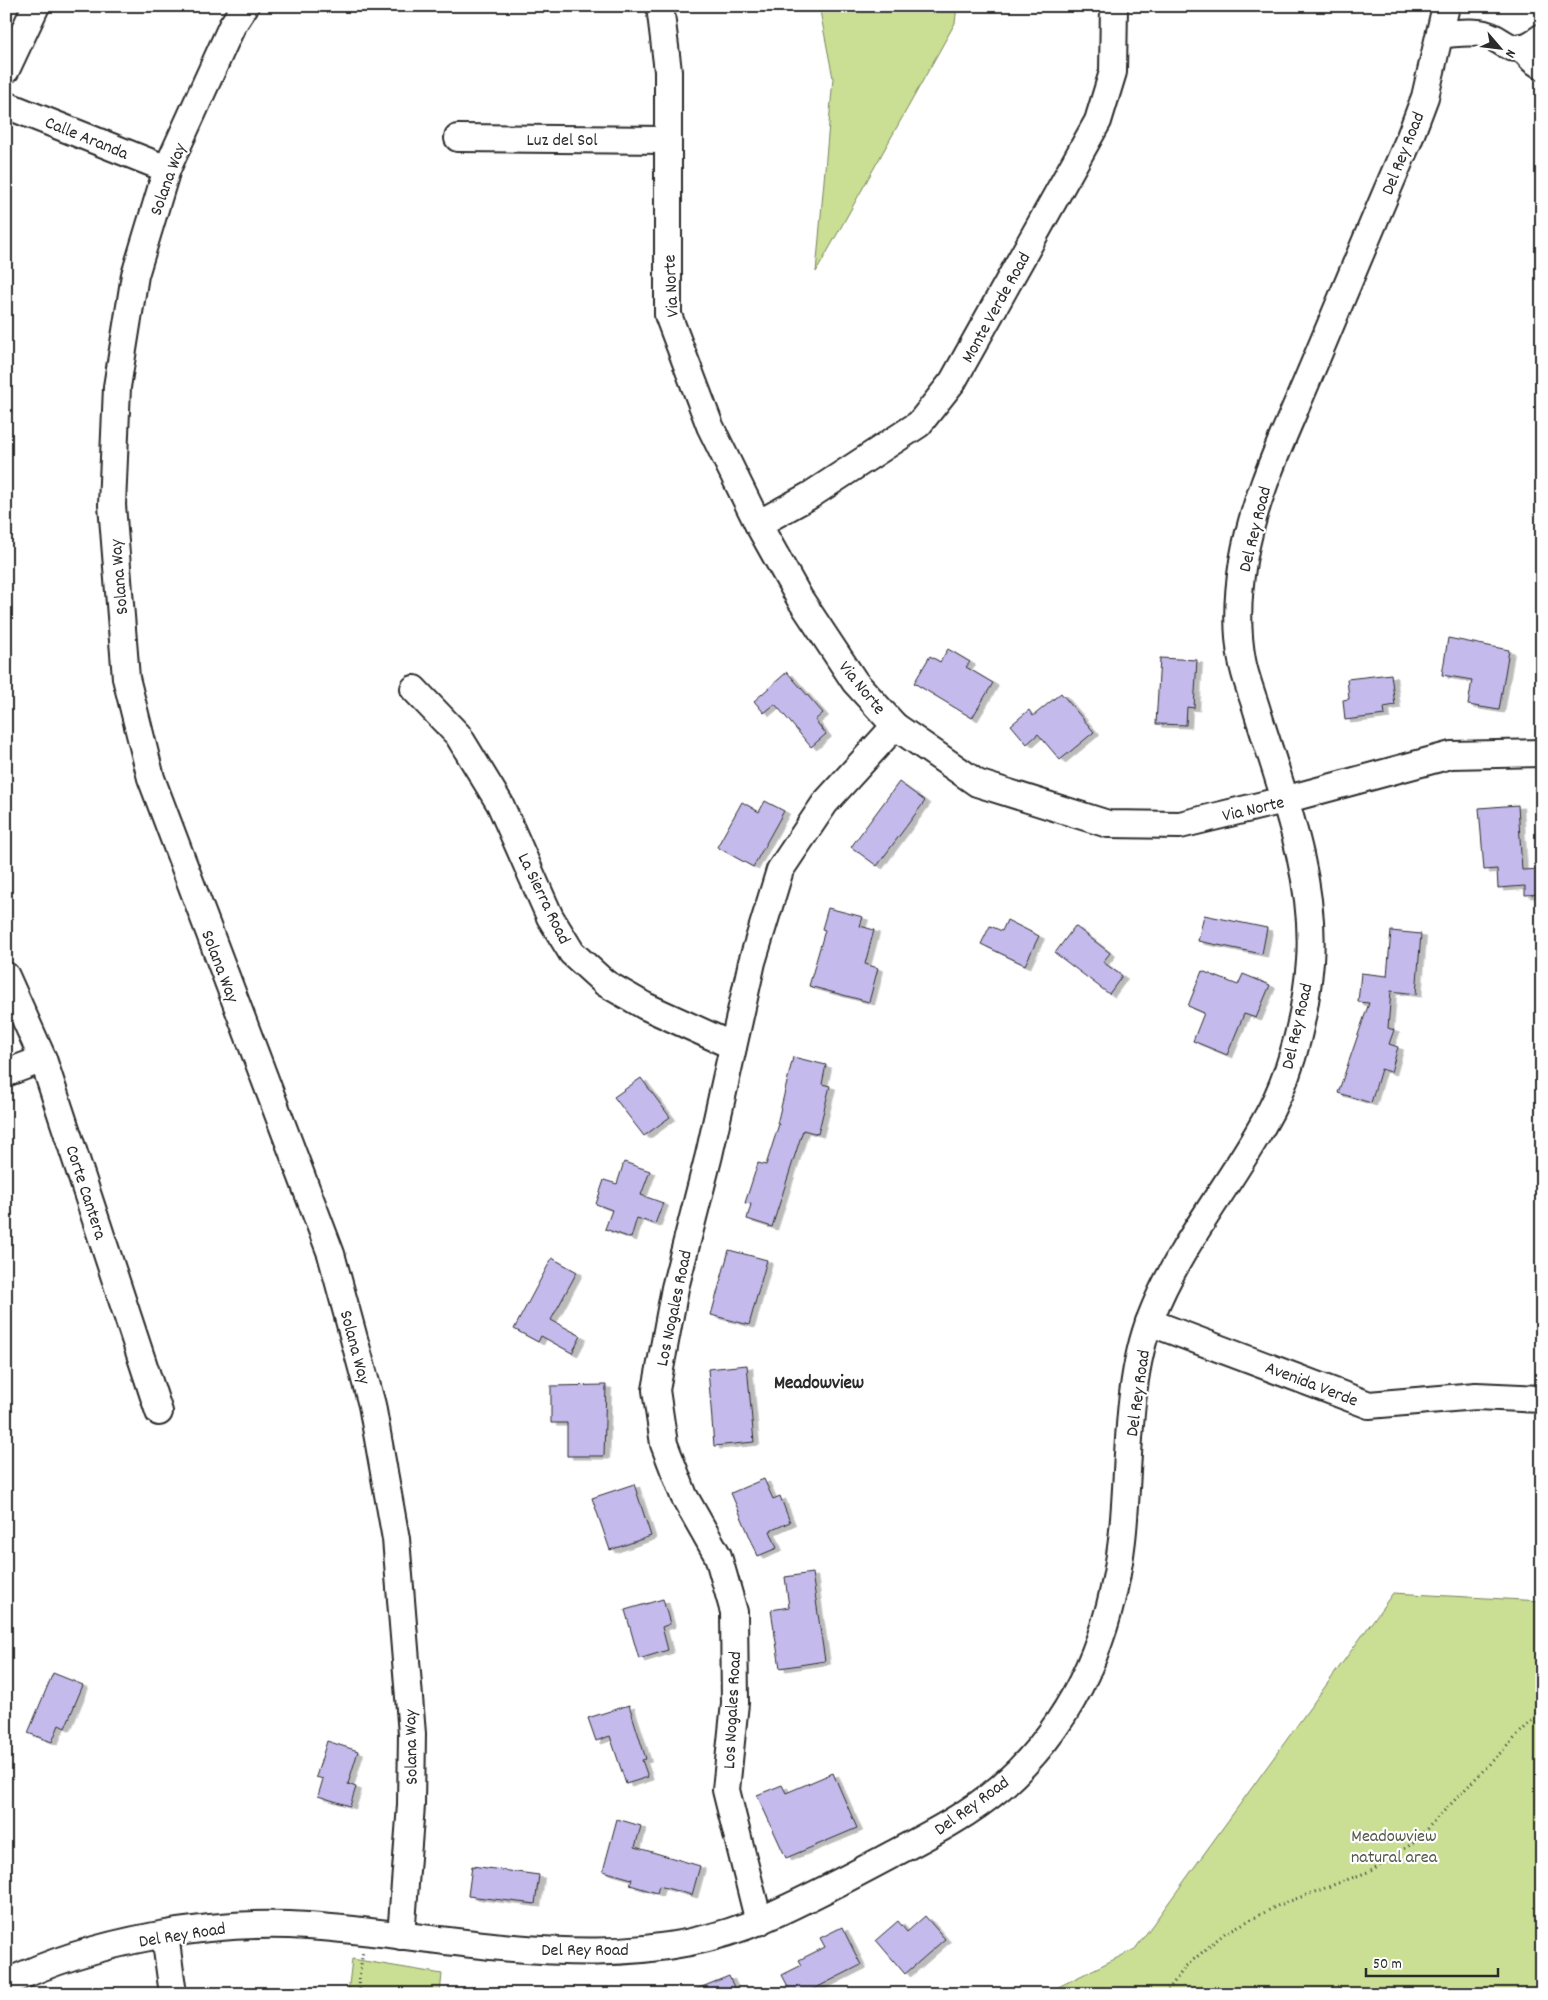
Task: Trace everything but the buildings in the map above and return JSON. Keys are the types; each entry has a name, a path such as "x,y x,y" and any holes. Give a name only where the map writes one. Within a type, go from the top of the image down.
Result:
{"street":[{"path":"6,70 36,6"},
{"name":"Solana Way","path":"245,6 232,26 167,169 135,275 117,387 112,505 126,678 151,778 331,1254 372,1404 396,1539 412,1734 411,1806 401,1936"},
{"name":"Via Norte","path":"660,6 668,70 668,315 710,426 758,524 800,599 855,682 895,726 977,783 1108,824 1180,825 1284,800 1451,755 1542,752"},
{"name":"Monte Verde Road","path":"758,524 809,496 919,424 954,381 1098,121 1113,72 1114,6"},
{"name":"Del Rey Road","path":"6,1984 21,1976 99,1950 164,1935 227,1927 309,1926 555,1952 615,1952 700,1940 759,1922 950,1824 1002,1786 1045,1741 1075,1697 1102,1640 1117,1587 1126,1509 1132,1417 1138,1368 1149,1322 1180,1255 1246,1154 1275,1103 1291,1061 1301,1020 1310,957 1306,885 1284,800 1242,660 1238,625 1243,559 1262,487 1412,133 1425,97 1446,6"},
{"path":"1440,34 1479,33 1513,48 1531,42 1532,60 1542,66"},
{"name":"Calle Aranda","path":"6,105 167,169"},
{"name":"Luz del Sol","path":"458,138 667,140"},
{"name":"La Sierra Road","path":"414,689 458,735 500,804 550,917 572,953 605,982 645,1006 733,1046"},
{"name":"Los Nogales Road","path":"759,1922 726,1790 735,1703 734,1612 718,1556 684,1496 664,1444 656,1390 675,1288 709,1154 752,962 780,870 825,803 895,726"},
{"name":"Corte Cantera","path":"6,976 43,1059 159,1412"},
{"path":"6,1073 43,1059"},
{"name":"Avenida Verde","path":"1149,1322 1369,1405 1476,1396 1542,1399"},
{"path":"164,1935 173,1994"}],"path":[{"path":"1165,1994 1186,1966 1226,1933 1277,1906 1373,1870 1414,1843 1542,1710"},
{"path":"360,1994 359,1978 366,1933"}],"green space":[{"path":"819,6 957,6 955,23 816,272 833,78"},
{"name":"Meadowview natural area","path":"1393,1593 1542,1601 1542,1994 1044,1994 1135,1949"},
{"path":"352,1959 442,1974 440,1994 348,1994"}],"district":[{"name":"Meadowview","path":"819,1381"}]}
